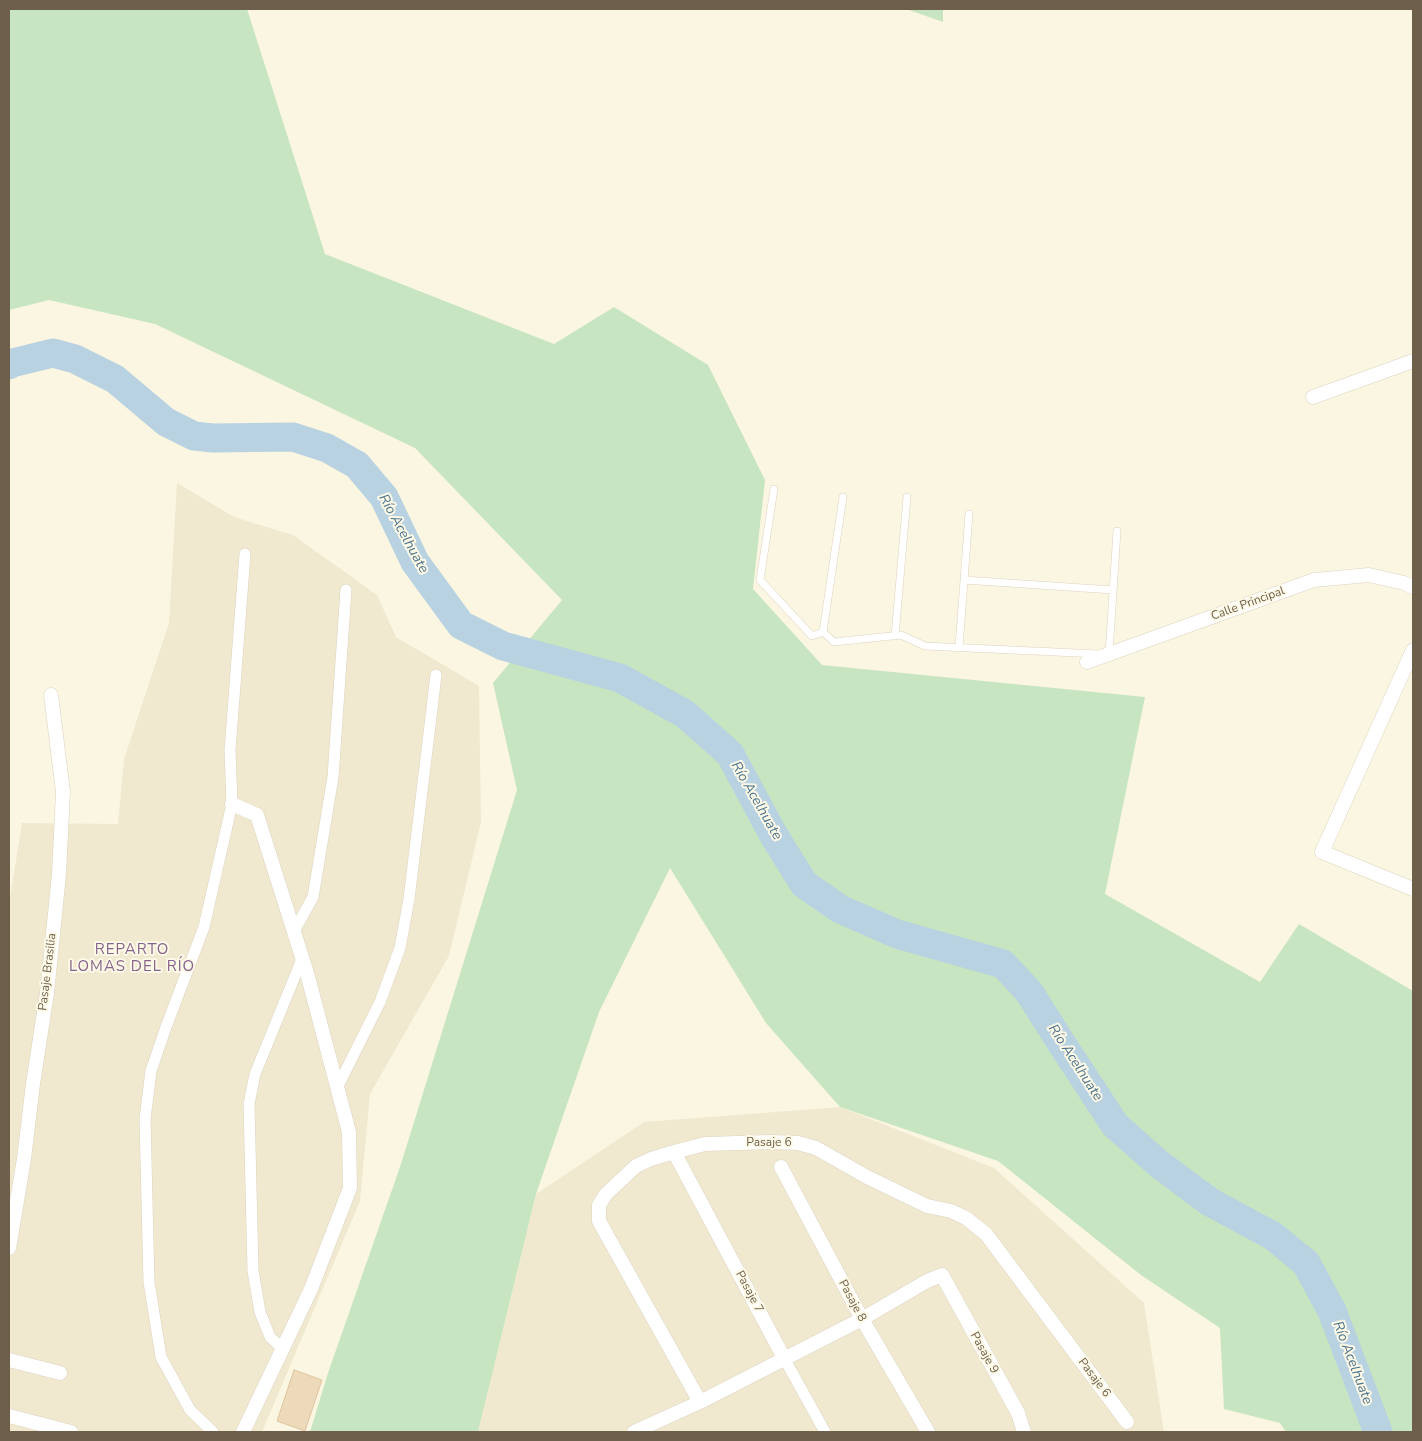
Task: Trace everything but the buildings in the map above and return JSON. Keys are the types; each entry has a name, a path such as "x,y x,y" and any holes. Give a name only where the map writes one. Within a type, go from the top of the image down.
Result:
{"street":[{"path":"1313,396 1413,361"},
{"path":"212,1432 190,1410 161,1357 149,1282 145,1119 151,1071 204,927 232,804 230,750 245,554"},
{"name":"Calle Principal","path":"1087,662 1314,580 1369,575 1413,587"},
{"path":"293,933 313,897 333,777 346,590"},
{"path":"1413,650 1322,852 1413,889"},
{"path":"337,1088 380,1002 400,948 409,900 436,675"},
{"name":"Pasaje Brasilia","path":"9,1248 24,1159 47,994 59,874 63,792 51,695"},
{"path":"232,804 257,815 302,959 349,1132 350,1188 311,1289 243,1432"},
{"path":"283,1349 270,1337 260,1312 253,1271 249,1104 255,1074 302,959"},
{"name":"Pasaje 6","path":"700,1402 599,1222 599,1205 606,1194 636,1166 651,1159 705,1144 798,1143 816,1148 882,1185 927,1206 952,1211 966,1218 986,1234 1127,1422"},
{"name":"Pasaje 7","path":"674,1152 825,1432"},
{"name":"Pasaje 8","path":"780,1167 862,1319 928,1432"},
{"name":"Pasaje 9","path":"862,1319 927,1281 942,1275 1018,1413 1024,1432"},
{"path":"634,1432 700,1402 862,1319"},
{"path":"9,1360 60,1373"},
{"path":"9,1416 71,1432"}],"lane":[{"path":"774,489 760,580 812,636 823,632"},
{"path":"823,632 843,496"},
{"path":"895,636 907,498"},
{"path":"959,646 969,514"},
{"path":"823,632 834,642 901,635 925,646 1109,654 1117,531"},
{"path":"964,580 1113,590"}],"shaded area":[{"path":"177,483 234,517 293,535 377,595 396,637 479,686 481,822 449,956 370,1094 360,1201 262,1432 9,1432 9,904 22,823 118,824 124,759 169,623"},
{"path":"840,1107 994,1168 1144,1303 1164,1432 478,1432 536,1194 644,1122"}],"green space":[{"path":"9,9 247,9 325,254 554,344 614,307 708,365 765,480 753,589 822,665 1145,697 1105,894 1260,982 1299,924 1413,991 1413,1432 1286,1432 1280,1423 1224,1409 1220,1328 1141,1275 998,1161 840,1107 766,1023 670,868 599,1012 536,1194 478,1432 310,1432 328,1373 401,1164 517,790 493,683 562,600 415,448 155,324 49,300 9,310"},
{"path":"906,9 943,9 943,22"}],"waterway":[{"name":"Río Acelhuate","path":"9,365 53,353 75,359 115,379 166,422 194,436 213,438 293,437 327,448 357,465 384,497 415,562 461,625 503,646 620,678 685,714 730,754 773,834 804,884 840,909 897,934 1003,964 1029,992 1115,1125 1159,1164 1210,1202 1273,1236 1306,1263 1332,1311 1378,1432"}],"district":[{"name":"REPARTO LOMAS DEL RÍO","path":"132,958"}]}
